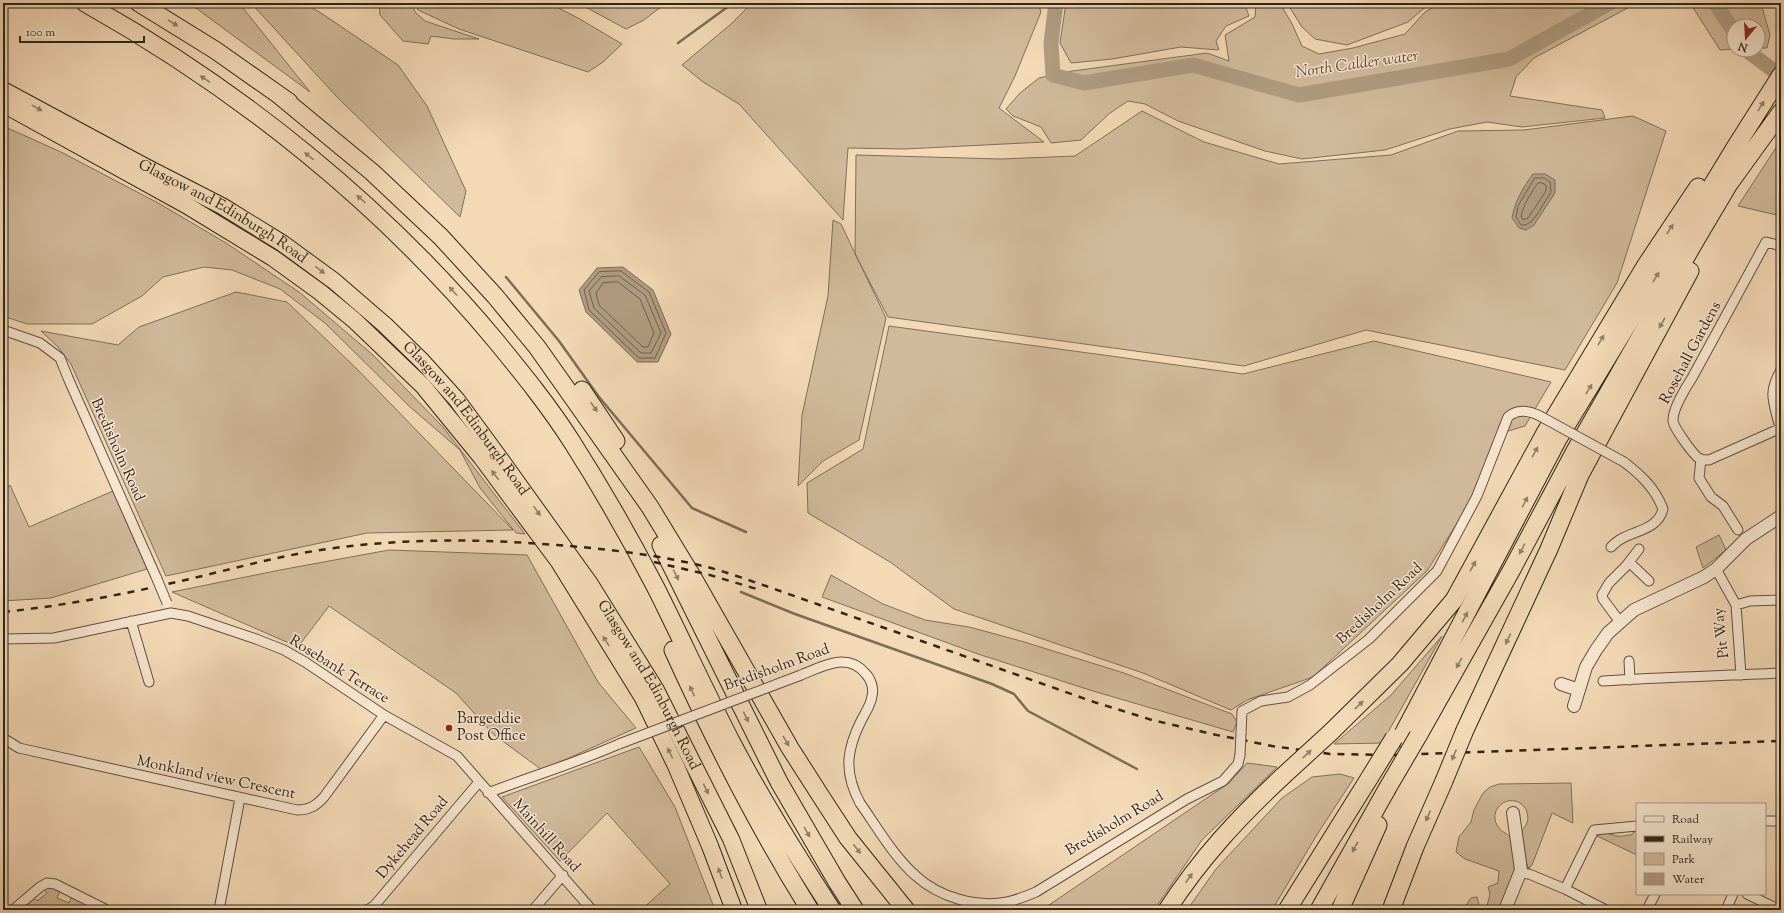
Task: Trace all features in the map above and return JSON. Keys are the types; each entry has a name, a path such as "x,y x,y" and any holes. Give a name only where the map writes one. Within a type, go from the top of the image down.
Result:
{"highway":[{"path":"84,3 171,56 223,91 308,155 376,212 470,309 530,382 571,441 614,511 652,580 756,802 817,910"},
{"path":"139,3 215,50 377,167 419,204 479,264 550,348 600,415 689,558 735,644 766,707"},
{"path":"1391,910 1415,847 1465,730 1524,603 1580,475 1646,352 1737,158 1781,75"},
{"name":"Glasgow and Edinburgh Road","path":"3,90 222,206 282,243 334,281 385,325 422,361 457,400 590,584 656,690 731,839 759,910"},
{"path":"280,96 372,172 467,264 537,347 650,507 692,576 790,748 848,838 906,910"},
{"name":"Glasgow and Edinburgh Road","path":"3,104 186,205 273,258 320,292 354,320 422,386 481,457 559,562 643,698 676,766 710,846 734,910"},
{"path":"1167,910 1192,873 1243,813 1331,732 1400,664 1454,600 1545,433 1638,279 1708,173 1737,158 1770,128 1781,112"},
{"path":"1287,910 1418,736 1643,330 1729,184 1737,158"},
{"path":"1340,910 1397,738 1451,643 1558,439 1737,158"},
{"path":"470,309 541,410 587,482 612,525 642,582 724,758 771,844 810,910"},
{"path":"1524,603 1547,539 1569,487 1643,330"},
{"path":"604,443 642,509 779,782 855,910"},
{"path":"704,689 762,799 832,910"},
{"path":"1301,910 1382,784"},
{"path":"1319,910 1382,784"}],"street":[{"name":"Rosehall Gardens","path":"1701,460 1696,456 1676,426 1673,420 1675,410 1685,388 1692,378 1766,242 1781,246"},
{"name":"Bredisholm Road","path":"3,330 40,343 60,358 171,613"},
{"path":"1738,530 1723,506 1712,497 1699,478 1701,460 1709,460 1780,428 1772,395 1773,383 1781,370"},
{"name":"Bredisholm Road","path":"488,792 544,771 582,760 619,744 836,661 843,661 857,666 867,676 872,686 872,696 867,710 856,731 849,758 850,777 857,798 893,849 915,875 936,891 957,899 974,903 1017,900 1036,892 1187,799 1223,781 1238,764 1240,755 1242,711 1260,702 1288,697 1300,692 1369,639 1437,571 1477,496 1508,417 1514,413 1530,411 1540,416 1624,462 1642,476 1652,488 1663,508 1657,521 1638,532 1620,539 1611,547"},
{"path":"1574,706 1586,667 1608,633 1634,610 1704,577 1716,569 1746,539 1781,516"},
{"path":"1620,622 1603,599 1602,594 1609,583 1639,549"},
{"path":"1629,562 1648,581"},
{"name":"Pit Way","path":"1716,569 1736,605 1741,675"},
{"path":"1736,605 1756,600 1781,600"},
{"name":"Rosebank Terrace","path":"3,639 54,638 171,613 188,616 250,636 284,650 305,662 384,715 457,756 479,782"},
{"path":"131,621 149,682"},
{"path":"1629,661 1630,680"},
{"path":"1603,681 1657,677 1781,673"},
{"path":"1561,684 1579,690"},
{"name":"Monkland view Crescent","path":"3,738 19,748 240,798 297,810 306,810 317,805 384,715"},
{"name":"Mainhill Road","path":"479,782 563,875 592,910"},
{"name":"Dykehead Road","path":"367,910 374,906 479,782"},
{"path":"218,910 240,798"},
{"path":"1505,910 1520,873 1521,866 1513,814"},
{"path":"1766,823 1781,821"},
{"path":"1565,889 1594,830 1636,826"},
{"path":"1520,873 1529,874 1565,889 1606,910"},
{"path":"534,910 563,875"},
{"path":"13,910 40,887 47,883 56,884 107,910"},
{"path":"1647,910 1654,895"},
{"path":"1726,910 1733,895"},
{"path":"1749,895 1780,910"}],"green space":[{"path":"189,3 239,3 310,92"},
{"path":"251,3 304,3 398,65 427,106 466,191 460,217 337,97"},
{"path":"379,3 412,3 415,12 425,21 479,39 454,39 431,36 428,44 403,41 380,15"},
{"path":"416,3 549,3 622,44 603,62 588,72 459,29 418,10"},
{"path":"578,3 666,3 644,20 626,29"},
{"path":"752,3 1038,3 1041,12 1015,76 999,108 1044,142 905,149 848,148 843,220 739,104 703,82 682,65 731,24"},
{"path":"1066,3 1244,3 1249,16 1226,26 1216,41 1219,50 1181,47 1112,59 1071,63 1060,43"},
{"path":"1256,3 1280,3 1302,46 1319,54 1353,48 1405,34 1425,12 1441,3 1637,3 1534,58 1516,77 1510,96 1602,110 1605,118 1522,127 1487,122 1450,129 1385,150 1302,159 1265,151 1178,121 1145,104 1128,101 1110,113 1081,140 1051,143 1041,127 1013,116 1006,109 1020,93 1039,78 1065,72 1207,53 1229,61 1225,35 1255,17"},
{"path":"1287,3 1430,3 1408,22 1347,45 1315,39 1302,27"},
{"path":"1690,3 1763,3 1762,7 1765,18 1726,18 1726,50 1720,50"},
{"path":"1766,21 1770,35 1766,48"},
{"path":"1142,111 1204,142 1279,164 1391,155 1458,131 1524,130 1633,116 1666,131 1617,283 1565,370 1366,330 1244,366 888,317 855,254 856,155 1001,159 1075,156"},
{"path":"3,126 61,152 160,204 226,243 299,292 373,355 443,427 525,534 516,533 480,488 460,450 409,406 325,323 280,289 232,270 204,267 163,277 142,296 92,324 27,324 3,316"},
{"path":"1781,140 1781,216 1738,206"},
{"path":"833,220 841,224 886,318 859,440 823,461 798,486 802,415 828,296"},
{"path":"236,292 287,302 358,370 513,530 367,533 166,576 71,364 58,347 41,331 118,345 139,327"},
{"path":"889,326 1243,374 1374,341 1551,382 1525,426 1498,434 1476,493 1427,571 1313,677 1247,700 1231,710 1143,673 954,609 890,562 808,513 807,483 863,449"},
{"path":"10,485 29,527 113,491 147,569 51,598 3,601 3,494"},
{"path":"1719,535 1726,550 1703,568 1696,547"},
{"path":"389,550 527,555 598,682 636,728 542,770 493,734 456,693 329,606 298,647 172,592"},
{"path":"831,575 883,604 925,620 969,627 1021,641 1124,673 1232,714 1237,722 1233,732 1093,691 978,654 822,597"},
{"path":"1442,636 1382,743 1334,744 1391,695"},
{"path":"639,747 675,807 715,910 641,910 670,884 607,813 560,861 502,797"},
{"path":"1247,763 1277,767 1202,840 1154,910 1030,910 1046,907 1229,783"},
{"path":"1340,774 1354,778 1318,833 1272,910 1187,910 1216,869 1282,798 1312,777"},
{"path":"1571,783 1573,823 1552,813 1532,865 1529,869 1523,851 1521,837 1521,832 1526,825 1528,817 1526,810 1522,804 1515,801 1505,802 1498,807 1495,820 1500,829 1510,837 1517,870 1500,910 1486,910 1490,894 1488,887 1498,883 1499,871 1465,859 1456,852 1459,837 1471,822 1474,810 1483,793 1490,787 1499,784"},
{"path":"1636,831 1636,855 1597,836 1603,833 1619,836 1631,835"},
{"path":"46,885 60,891 57,898 69,903 72,896 96,908 96,910 27,910 30,908 25,902 32,896 37,901 47,893 41,887"},
{"path":"1477,897 1479,905 1477,910 1463,910 1471,898"}],"water":[{"path":"1533,174 1545,174 1555,180 1555,193 1534,225 1526,230 1519,228 1512,218 1520,194"},
{"path":"623,267 653,290 671,334 658,362 637,362 586,312 579,290 597,268"}],"waterway":[{"path":"678,43 733,3"},
{"name":"North Calder water","path":"1056,3 1051,43 1053,75 1084,83 1193,65 1299,95 1509,59 1610,3"},
{"name":"North Calder water","path":"1715,3 1726,20"},
{"name":"North Calder water","path":"1757,58 1781,76"},
{"path":"506,277 559,341 599,397 692,508 746,532"},
{"path":"741,592 795,614 992,684 1014,694 1028,711 1137,769"}],"railway":[{"path":"3,612 67,604 151,588 281,557 362,545 427,541 492,541 557,545 634,553 673,559 711,568 732,574 1094,702 1152,720 1272,746 1330,754 1391,755 1781,741"},
{"path":"654,562 710,575 760,590"}],"place":[{"name":"Bargeddie Post Office","path":"449,728"}]}
